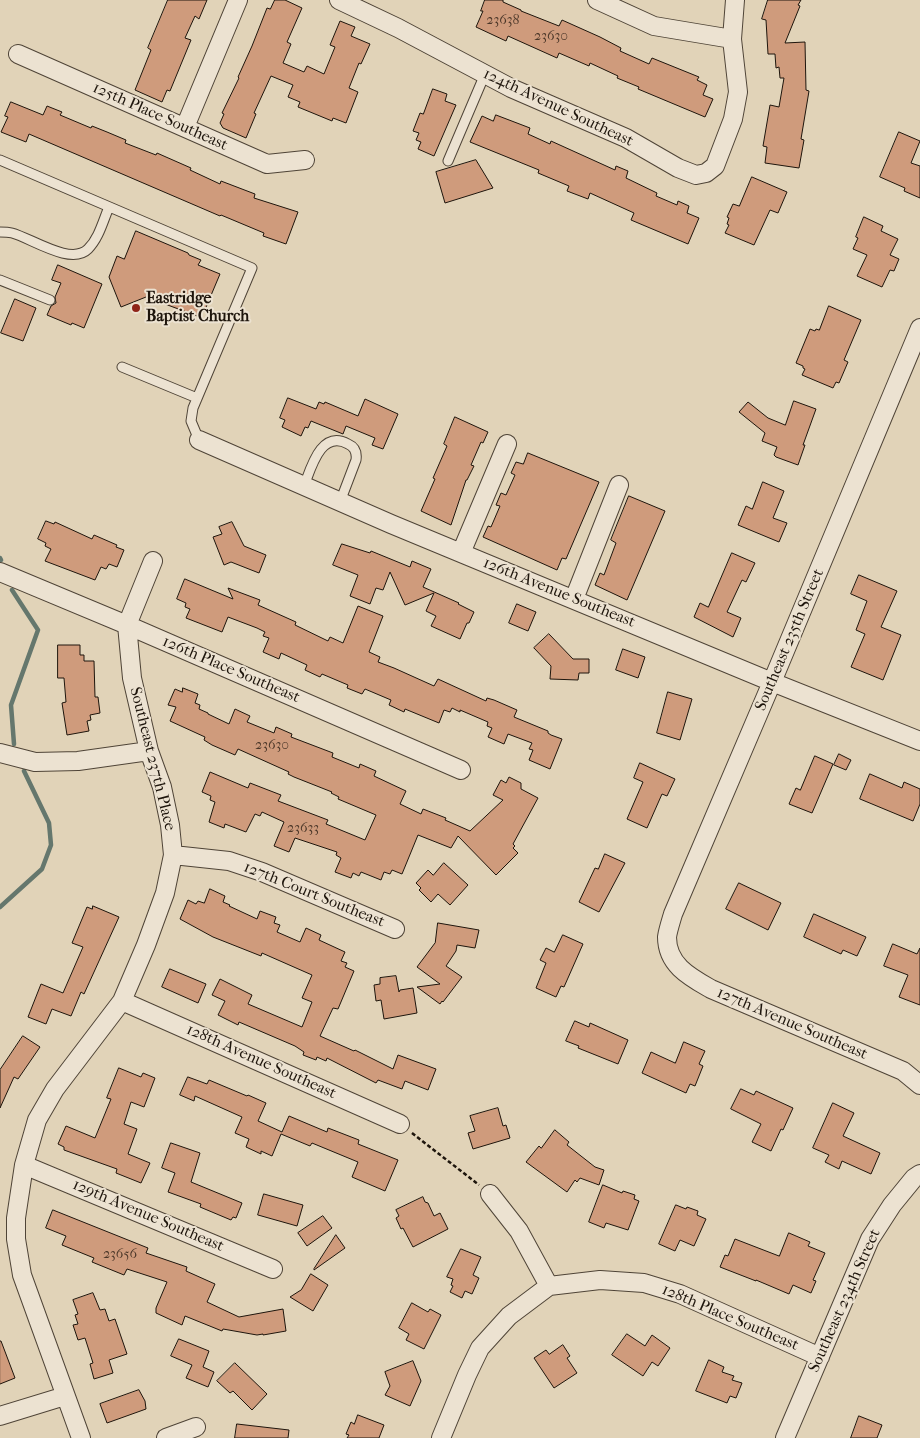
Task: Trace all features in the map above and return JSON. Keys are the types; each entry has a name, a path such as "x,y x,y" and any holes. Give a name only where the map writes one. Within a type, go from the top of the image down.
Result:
{"street":[{"path":"185,127 238,0"},
{"name":"124th Avenue Southeast","path":"339,0 398,28 510,88 626,138 678,168 696,175 706,173 715,166 733,119 738,92 732,40"},
{"path":"597,0 654,26 732,40 735,0"},
{"name":"125th Place Southeast","path":"18,54 268,164 305,160"},
{"name":"Southeast 235th Street","path":"669,954 667,937 673,914 920,328"},
{"name":"126th Avenue Southeast","path":"199,440 340,502 772,682 920,741"},
{"path":"461,552 507,444"},
{"path":"574,599 619,485"},
{"name":"Southeast 237th Place","path":"81,1438 22,1275 16,1239 16,1218 24,1165 37,1120 51,1097 122,1001 166,893 173,855 162,787 149,751 132,678 127,625 153,561"},
{"name":"126th Place Southeast","path":"0,572 461,770"},
{"path":"0,753 35,762 78,761 149,751"},
{"name":"127th Court Southeast","path":"173,855 229,861 262,872 395,929"},
{"name":"127th Avenue Southeast","path":"669,954 679,969 711,989 903,1071 920,1085"},
{"name":"128th Avenue Southeast","path":"122,1001 400,1124"},
{"name":"129th Avenue Southeast","path":"24,1165 273,1269"},
{"name":"Southeast 234th Street","path":"785,1438 870,1239 892,1205 914,1178 920,1174"},
{"path":"440,1438 480,1348 509,1316 549,1286 519,1231 490,1194"},
{"name":"128th Place Southeast","path":"549,1286 600,1280 644,1283 680,1294 820,1356"},
{"path":"0,1416 65,1396"},
{"path":"166,1438 196,1427"}],"lane":[{"path":"448,161 485,74"},
{"path":"0,160 252,268 193,408 191,421 199,440"},
{"path":"0,232 11,233 67,255 78,255 87,250 96,239 109,207"},
{"path":"0,280 50,300"},
{"path":"122,367 197,398"},
{"path":"304,486 322,446 334,440 344,442 352,446 356,454 356,460 340,502"}],"path":[{"path":"400,1124 490,1194"}],"building":[{"path":"168,0 207,0 199,19 195,16 185,38 191,40 170,91 167,90 162,102 135,90 151,50 148,48"},
{"path":"275,0 285,0 302,8 287,42 291,44 283,63 304,72 307,66 324,74 335,47 330,45 340,21 355,27 351,36 370,44 361,64 359,63 349,88 358,92 346,123 333,118 332,121 298,107 300,102 288,97 293,85 271,76 254,113 256,114 246,138 223,128 220,123 224,114 222,113 239,78 267,8 270,9"},
{"path":"485,0 503,0 503,2 521,11 559,26 562,20 600,37 621,48 620,51 649,64 652,58 699,77 697,80 707,85 703,95 713,99 705,117 638,89 639,87 617,78 618,76 590,63 589,66 559,53 557,58 508,36 506,41 476,27 483,11 481,11"},
{"path":"768,0 801,0 785,43 805,42 806,90 809,91 801,139 804,140 799,168 765,163 767,147 763,146 770,105 779,107 784,78 780,78 779,67 776,68 775,54 768,54 766,20 762,19"},
{"path":"433,89 447,94 445,101 456,105 434,156 418,149 421,142 416,140 419,133 413,131 420,113 423,114"},
{"path":"11,102 43,115 47,106 62,112 60,115 126,140 125,143 156,155 157,153 191,168 190,170 220,184 221,181 255,194 254,198 298,212 286,244 263,236 264,233 29,134 26,142 1,132 8,117 5,116"},
{"path":"496,115 530,128 528,134 550,144 551,141 615,170 616,166 628,171 626,178 657,193 656,196 677,205 678,201 689,206 687,213 699,218 688,244 631,220 634,213 590,193 588,199 567,191 569,186 538,173 539,170 470,142 482,116 493,121"},
{"path":"899,132 920,141 911,163 920,166 920,198 904,191 905,188 880,177"},
{"path":"476,160 493,188 445,203 436,172"},
{"path":"752,177 787,192 778,213 770,210 754,245 725,233 729,225 727,224 729,218 727,217 733,204 739,206"},
{"path":"864,217 883,226 881,231 898,239 890,255 899,259 894,271 890,270 882,287 857,276 867,255 853,249"},
{"path":"136,231 188,253 201,260 198,265 220,274 204,312 200,317 146,297 121,307 109,277 117,256 124,259"},
{"path":"58,265 102,284 84,328 47,315 51,306 56,303 55,297 61,283 52,280"},
{"path":"15,299 36,308 23,341 1,333"},
{"path":"829,306 861,320 844,360 848,362 839,383 836,382 833,388 802,375 805,369 796,363 810,329 819,330"},
{"path":"288,398 316,409 319,402 324,404 325,402 358,416 365,399 398,414 383,449 372,445 375,438 346,426 343,434 311,421 308,428 305,427 301,436 282,427 285,420 280,418"},
{"path":"794,401 816,409 798,465 776,457 774,455 777,447 762,441 765,433 739,412 748,402 768,418 785,425"},
{"path":"455,417 488,432 483,443 481,442 471,465 474,466 466,480 451,525 421,511 447,446 444,444"},
{"path":"528,453 599,482 566,559 562,558 557,570 483,537 488,526 491,527 500,506 496,505 501,493 506,495 515,475 511,473 516,462 523,464"},
{"path":"763,482 784,491 773,518 787,523 779,542 738,525 746,506 752,509"},
{"path":"629,496 665,511 627,600 595,585 600,573 604,575 616,543 611,540"},
{"path":"46,521 54,524 55,522 92,539 94,535 117,545 116,547 124,550 117,567 109,564 106,569 101,567 95,580 45,561 51,549 45,546 46,543 38,539"},
{"path":"232,522 244,546 266,555 259,573 231,562 224,565 213,537 222,534 219,527"},
{"path":"342,544 370,553 371,551 410,567 412,561 431,569 423,587 474,612 460,639 431,626 436,616 426,611 434,593 405,605 390,572 383,590 376,588 370,604 350,596 358,575 333,565"},
{"path":"732,553 755,563 746,582 742,580 727,612 741,618 733,637 694,617 700,603 708,607"},
{"path":"859,575 897,591 881,627 901,635 883,680 851,667 865,634 856,630 867,601 851,594"},
{"path":"185,579 233,599 228,588 260,600 258,605 296,622 295,625 328,641 330,637 343,643 358,606 383,616 369,652 380,657 378,662 434,686 438,679 486,701 487,698 494,700 517,710 514,717 562,739 550,769 529,760 533,750 529,749 532,743 508,734 504,744 488,737 492,728 487,726 488,722 460,710 460,712 452,708 450,712 444,710 439,723 405,709 404,712 389,705 391,700 365,689 362,694 347,688 348,685 322,674 320,677 305,670 307,665 281,653 279,659 263,652 269,638 263,636 265,632 257,628 228,617 222,632 186,618 190,609 185,607 186,603 177,599"},
{"path":"517,604 536,612 528,631 509,623"},
{"path":"549,634 573,659 589,659 589,673 579,673 578,680 550,679 551,666 534,648"},
{"path":"58,645 80,645 80,655 84,655 84,661 94,661 95,697 98,697 100,713 90,715 91,720 87,721 89,731 67,735 62,703 66,702 64,678 58,678"},
{"path":"623,649 645,657 638,678 616,670"},
{"path":"183,688 198,694 195,703 200,705 199,709 208,714 229,724 235,709 250,716 247,722 274,733 276,727 292,734 291,737 333,753 332,757 359,768 360,764 376,771 374,776 406,791 400,804 421,814 423,809 446,818 445,820 470,831 503,800 493,795 501,780 506,783 509,777 521,783 521,789 538,798 513,844 515,846 513,848 518,853 496,875 458,836 451,848 418,835 402,874 392,870 390,874 384,872 381,880 361,872 359,876 353,873 351,878 335,872 341,858 336,855 337,852 295,838 289,852 274,846 284,822 262,812 260,816 255,814 246,832 225,824 224,828 209,822 215,802 210,800 211,796 202,792 210,772 248,788 250,783 281,795 278,801 328,820 326,824 365,840 376,815 338,799 339,797 332,792 294,777 288,774 289,772 238,749 235,755 212,745 204,740 205,737 170,721 176,707 168,705 175,689 182,692"},
{"path":"668,692 692,699 680,740 657,733"},
{"path":"839,754 851,760 846,770 834,765"},
{"path":"815,756 833,764 812,813 789,804 796,788 800,790"},
{"path":"640,763 675,779 667,796 662,794 647,828 627,819 643,782 634,778"},
{"path":"870,774 902,788 904,782 920,789 920,804 913,821 860,799"},
{"path":"605,854 625,863 599,912 579,902 595,868 598,869"},
{"path":"444,863 468,885 450,905 438,894 431,902 419,890 421,888 416,883 428,870 433,875"},
{"path":"739,883 781,903 768,930 726,909"},
{"path":"210,889 225,896 223,902 229,906 257,919 260,911 276,917 274,923 280,925 277,932 300,942 306,928 321,935 319,940 345,952 341,961 347,963 345,967 354,971 338,1009 333,1008 320,1036 355,1050 393,1069 398,1055 436,1069 428,1090 405,1081 402,1089 378,1080 376,1083 327,1058 326,1061 317,1057 316,1060 303,1055 304,1052 295,1046 239,1022 238,1025 218,1015 225,1001 212,995 220,979 252,995 248,1004 302,1027 312,1002 302,998 312,975 262,953 261,956 213,937 180,919 188,900 196,904 198,901 204,903"},
{"path":"93,906 119,917 84,994 81,992 71,1016 52,1009 46,1024 28,1017 41,984 63,993 83,947 72,943 87,907 92,909"},
{"path":"814,914 866,937 857,956 843,950 841,954 804,937"},
{"path":"438,923 479,930 475,948 457,945 456,951 446,966 462,977 440,1004 417,987 440,984 417,967 435,943"},
{"path":"563,935 583,944 564,987 561,986 556,997 536,988 546,963 540,960 546,948 554,952"},
{"path":"893,944 917,954 920,948 920,1005 899,997 908,975 884,966"},
{"path":"170,969 206,984 198,1003 162,987"},
{"path":"396,976 399,992 400,990 413,988 417,1013 384,1019 381,1000 376,1001 374,985 380,984 380,978"},
{"path":"575,1021 589,1027 590,1023 628,1040 618,1064 578,1048 579,1046 566,1041"},
{"path":"23,1036 40,1047 18,1079 14,1077 0,1108 0,1070"},
{"path":"684,1042 705,1051 699,1064 703,1066 695,1086 690,1084 686,1093 642,1073 651,1052 675,1063"},
{"path":"119,1068 141,1077 143,1073 155,1078 144,1107 131,1102 124,1124 137,1129 128,1154 150,1163 141,1183 116,1173 117,1169 64,1150 64,1147 58,1144 66,1126 95,1138 111,1099 107,1098"},
{"path":"188,1077 207,1084 209,1080 266,1103 258,1121 282,1132 289,1116 327,1132 328,1128 359,1140 358,1144 398,1160 385,1191 352,1177 358,1162 312,1143 310,1146 281,1134 272,1156 261,1151 261,1154 246,1147 249,1139 235,1133 242,1117 195,1096 194,1101 180,1095"},
{"path":"741,1089 754,1095 756,1091 793,1108 771,1151 752,1142 761,1124 731,1109"},
{"path":"833,1103 854,1113 843,1136 880,1153 871,1174 842,1161 839,1169 825,1162 829,1155 813,1148"},
{"path":"498,1108 503,1126 506,1125 510,1138 473,1149 468,1133 475,1131 470,1116"},
{"path":"555,1130 569,1142 567,1145 595,1167 604,1170 599,1185 580,1178 577,1182 575,1180 567,1192 526,1162 539,1146 541,1148"},
{"path":"171,1143 200,1153 191,1182 242,1203 236,1218 233,1217 231,1220 200,1207 201,1204 168,1192 175,1173 162,1168"},
{"path":"603,1185 622,1193 623,1191 635,1195 634,1199 639,1201 628,1230 606,1223 604,1228 589,1222"},
{"path":"264,1194 303,1205 297,1226 258,1215"},
{"path":"423,1197 434,1216 440,1213 448,1229 413,1247 403,1228 401,1229 396,1218 399,1216 396,1210"},
{"path":"676,1205 698,1211 697,1215 706,1219 694,1246 680,1240 675,1251 659,1244"},
{"path":"53,1210 148,1248 146,1253 187,1267 186,1271 215,1284 207,1302 239,1317 283,1309 286,1331 257,1335 223,1329 222,1331 185,1316 182,1325 156,1313 156,1308 167,1282 127,1269 124,1275 92,1262 94,1258 62,1245 66,1236 46,1228"},
{"path":"323,1216 332,1228 307,1246 298,1233"},
{"path":"789,1233 810,1242 808,1246 825,1253 813,1280 816,1281 811,1293 793,1285 789,1294 720,1267 725,1255 728,1256 735,1239 779,1256"},
{"path":"336,1235 345,1248 314,1270 314,1269"},
{"path":"461,1249 481,1257 473,1275 479,1278 472,1294 465,1291 462,1298 450,1292 453,1286 451,1285 453,1279 447,1277"},
{"path":"311,1274 328,1285 313,1311 290,1297 301,1290"},
{"path":"93,1293 100,1310 105,1309 109,1321 115,1319 127,1354 109,1360 113,1373 94,1379 90,1364 93,1363 85,1338 78,1340 73,1325 78,1324 75,1315 78,1314 73,1300"},
{"path":"412,1303 428,1312 430,1309 441,1315 424,1349 406,1340 409,1334 399,1328"},
{"path":"627,1334 645,1346 652,1335 670,1348 658,1366 652,1362 643,1376 612,1355"},
{"path":"179,1339 209,1351 203,1367 214,1372 208,1387 186,1378 192,1365 171,1356"},
{"path":"0,1341 15,1378 0,1384"},
{"path":"563,1345 570,1356 567,1358 577,1373 554,1388 534,1358 546,1350 549,1354"},
{"path":"709,1360 724,1367 722,1372 734,1376 732,1380 742,1383 736,1398 730,1396 727,1403 696,1391"},
{"path":"413,1361 421,1381 410,1406 385,1395 390,1386 385,1372"},
{"path":"235,1363 267,1394 252,1410 233,1391 230,1393 217,1381"},
{"path":"139,1390 145,1401 146,1409 107,1423 100,1404"},
{"path":"358,1415 384,1425 379,1438 347,1438 349,1435 346,1434 351,1422 354,1424"},
{"path":"859,1416 882,1425 877,1438 851,1438"},
{"path":"237,1424 289,1430 288,1438 235,1438"}],"waterway":[{"path":"12,590 38,630 11,705 14,744"},
{"path":"0,907 42,869 51,845 49,823 24,771"}],"place":[{"name":"Eastridge Baptist Church","path":"136,308"}]}
